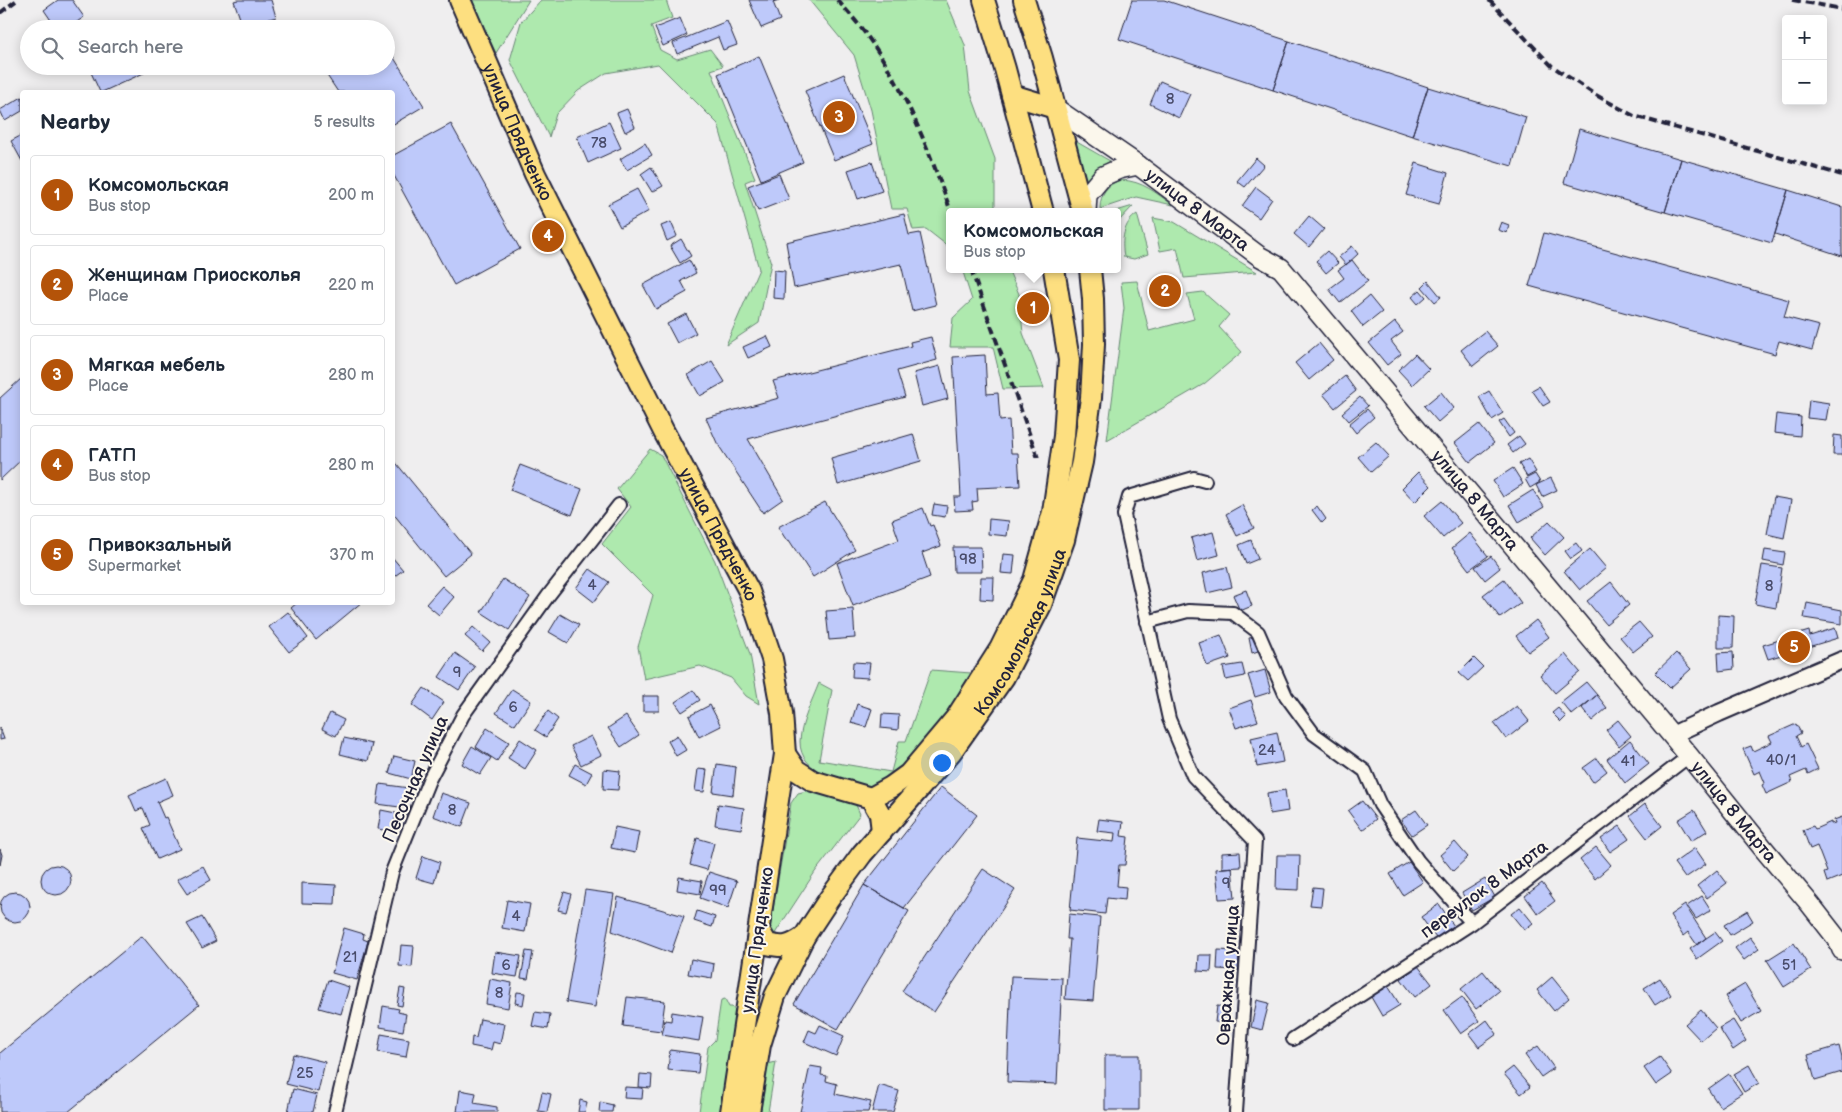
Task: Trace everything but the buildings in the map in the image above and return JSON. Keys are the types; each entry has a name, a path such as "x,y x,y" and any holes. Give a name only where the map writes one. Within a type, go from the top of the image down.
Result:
{"main road":[{"name":"улица Прядченко","path":"460,0 534,174 664,432 749,591 772,659 782,713 785,754 731,1112"},
{"path":"984,0 1006,69 1042,208"},
{"path":"1024,0 1042,58 1083,208"},
{"path":"1012,95 1055,108"},
{"name":"улица 8 Марта","path":"1055,108 1138,165 1259,256 1281,268 1672,735 1810,904 1838,940 1842,950"},
{"path":"1085,208 1087,195 1103,176 1119,169 1138,165"},
{"name":"Комсомольская улица","path":"871,798 909,774 956,718 1000,649 1034,580 1053,512 1064,436 1069,360 1055,273"},
{"name":"Комсомольская улица","path":"804,937 829,899 882,831 951,752 999,685 1041,605 1064,540 1082,462 1091,398 1094,344 1090,273"},
{"path":"785,754 796,770 813,782 871,798 880,814 882,831"},
{"path":"778,797 793,784 813,782"},
{"path":"758,930 767,944 781,948 792,945 804,937"},
{"name":"улица Прядченко","path":"749,1112 760,1044 776,996 804,937"}],"street":[{"path":"1205,481 1194,478 1129,497 1124,515 1147,622 1188,612 1233,613 1258,632 1286,696 1314,734 1365,771 1380,805 1418,860 1472,923"},
{"name":"Песочная улица","path":"334,1112 392,872 429,780 463,715 548,596 619,505"},
{"name":"Овражная улица","path":"1147,622 1169,719 1193,776 1255,841 1236,1112"},
{"path":"1672,735 1842,660"},
{"name":"переулок 8 Марта","path":"1293,1039 1472,923 1689,756"}],"green space":[{"path":"470,0 529,0 496,53"},
{"path":"541,0 666,0 672,18 651,26 660,50 677,59 710,49 723,66 711,70 755,178 745,182 771,263 759,323 726,345 759,269 718,124 658,64 606,73 578,91 556,114 549,137 510,60 521,22"},
{"path":"809,0 946,0 965,45 970,91 995,159 995,208 946,208 946,245 926,229 913,230 907,209 891,209 871,110 854,55"},
{"path":"1075,141 1110,161 1096,170 1086,181"},
{"path":"1121,180 1143,185 1173,205 1136,197 1100,208 1105,190"},
{"path":"1133,206 1121,219 1121,210"},
{"path":"1137,214 1148,254 1134,259 1124,257 1123,239 1126,227"},
{"path":"1153,218 1174,222 1257,272 1184,278 1177,248 1160,251"},
{"path":"963,273 1010,273 1019,294 1023,333 1044,388 1003,389 993,347 950,347 953,318 972,300"},
{"path":"1137,281 1149,331 1194,319 1187,294 1203,292 1229,315 1219,327 1242,352 1204,384 1107,440 1124,308 1121,282"},
{"path":"650,449 661,455 715,561 750,654 759,704 746,696 731,678 700,666 644,679 638,647 653,595 602,544 631,507 617,489"},
{"path":"931,670 971,673 938,726 896,773 872,787 826,775 807,762 802,753 800,741 802,726 819,683 832,690 819,760 891,772 899,741 906,741"},
{"path":"811,790 856,805 860,814 815,872 774,935 769,933 791,803 798,793"},
{"path":"725,999 729,1007 732,1007 736,1012 722,1112 699,1112 708,1047 715,1040 721,1000"},
{"path":"776,1062 768,1112 754,1112 764,1065"}],"railway":[{"path":"0,13 17,0"},
{"path":"837,0 875,47 891,73 918,127 950,208"},
{"path":"1489,0 1552,66 1594,94 1634,116 1842,175"},
{"path":"1793,0 1842,9"},
{"path":"972,273 1039,461"}],"place":[{"name":"Мягкая мебель","path":"839,117"},
{"name":"ГАТП","path":"548,236"},
{"name":"Женщинам Приосколья","path":"1165,291"},
{"name":"Комсомольская","path":"1033,308"},
{"name":"Привокзальный","path":"1794,647"}]}
